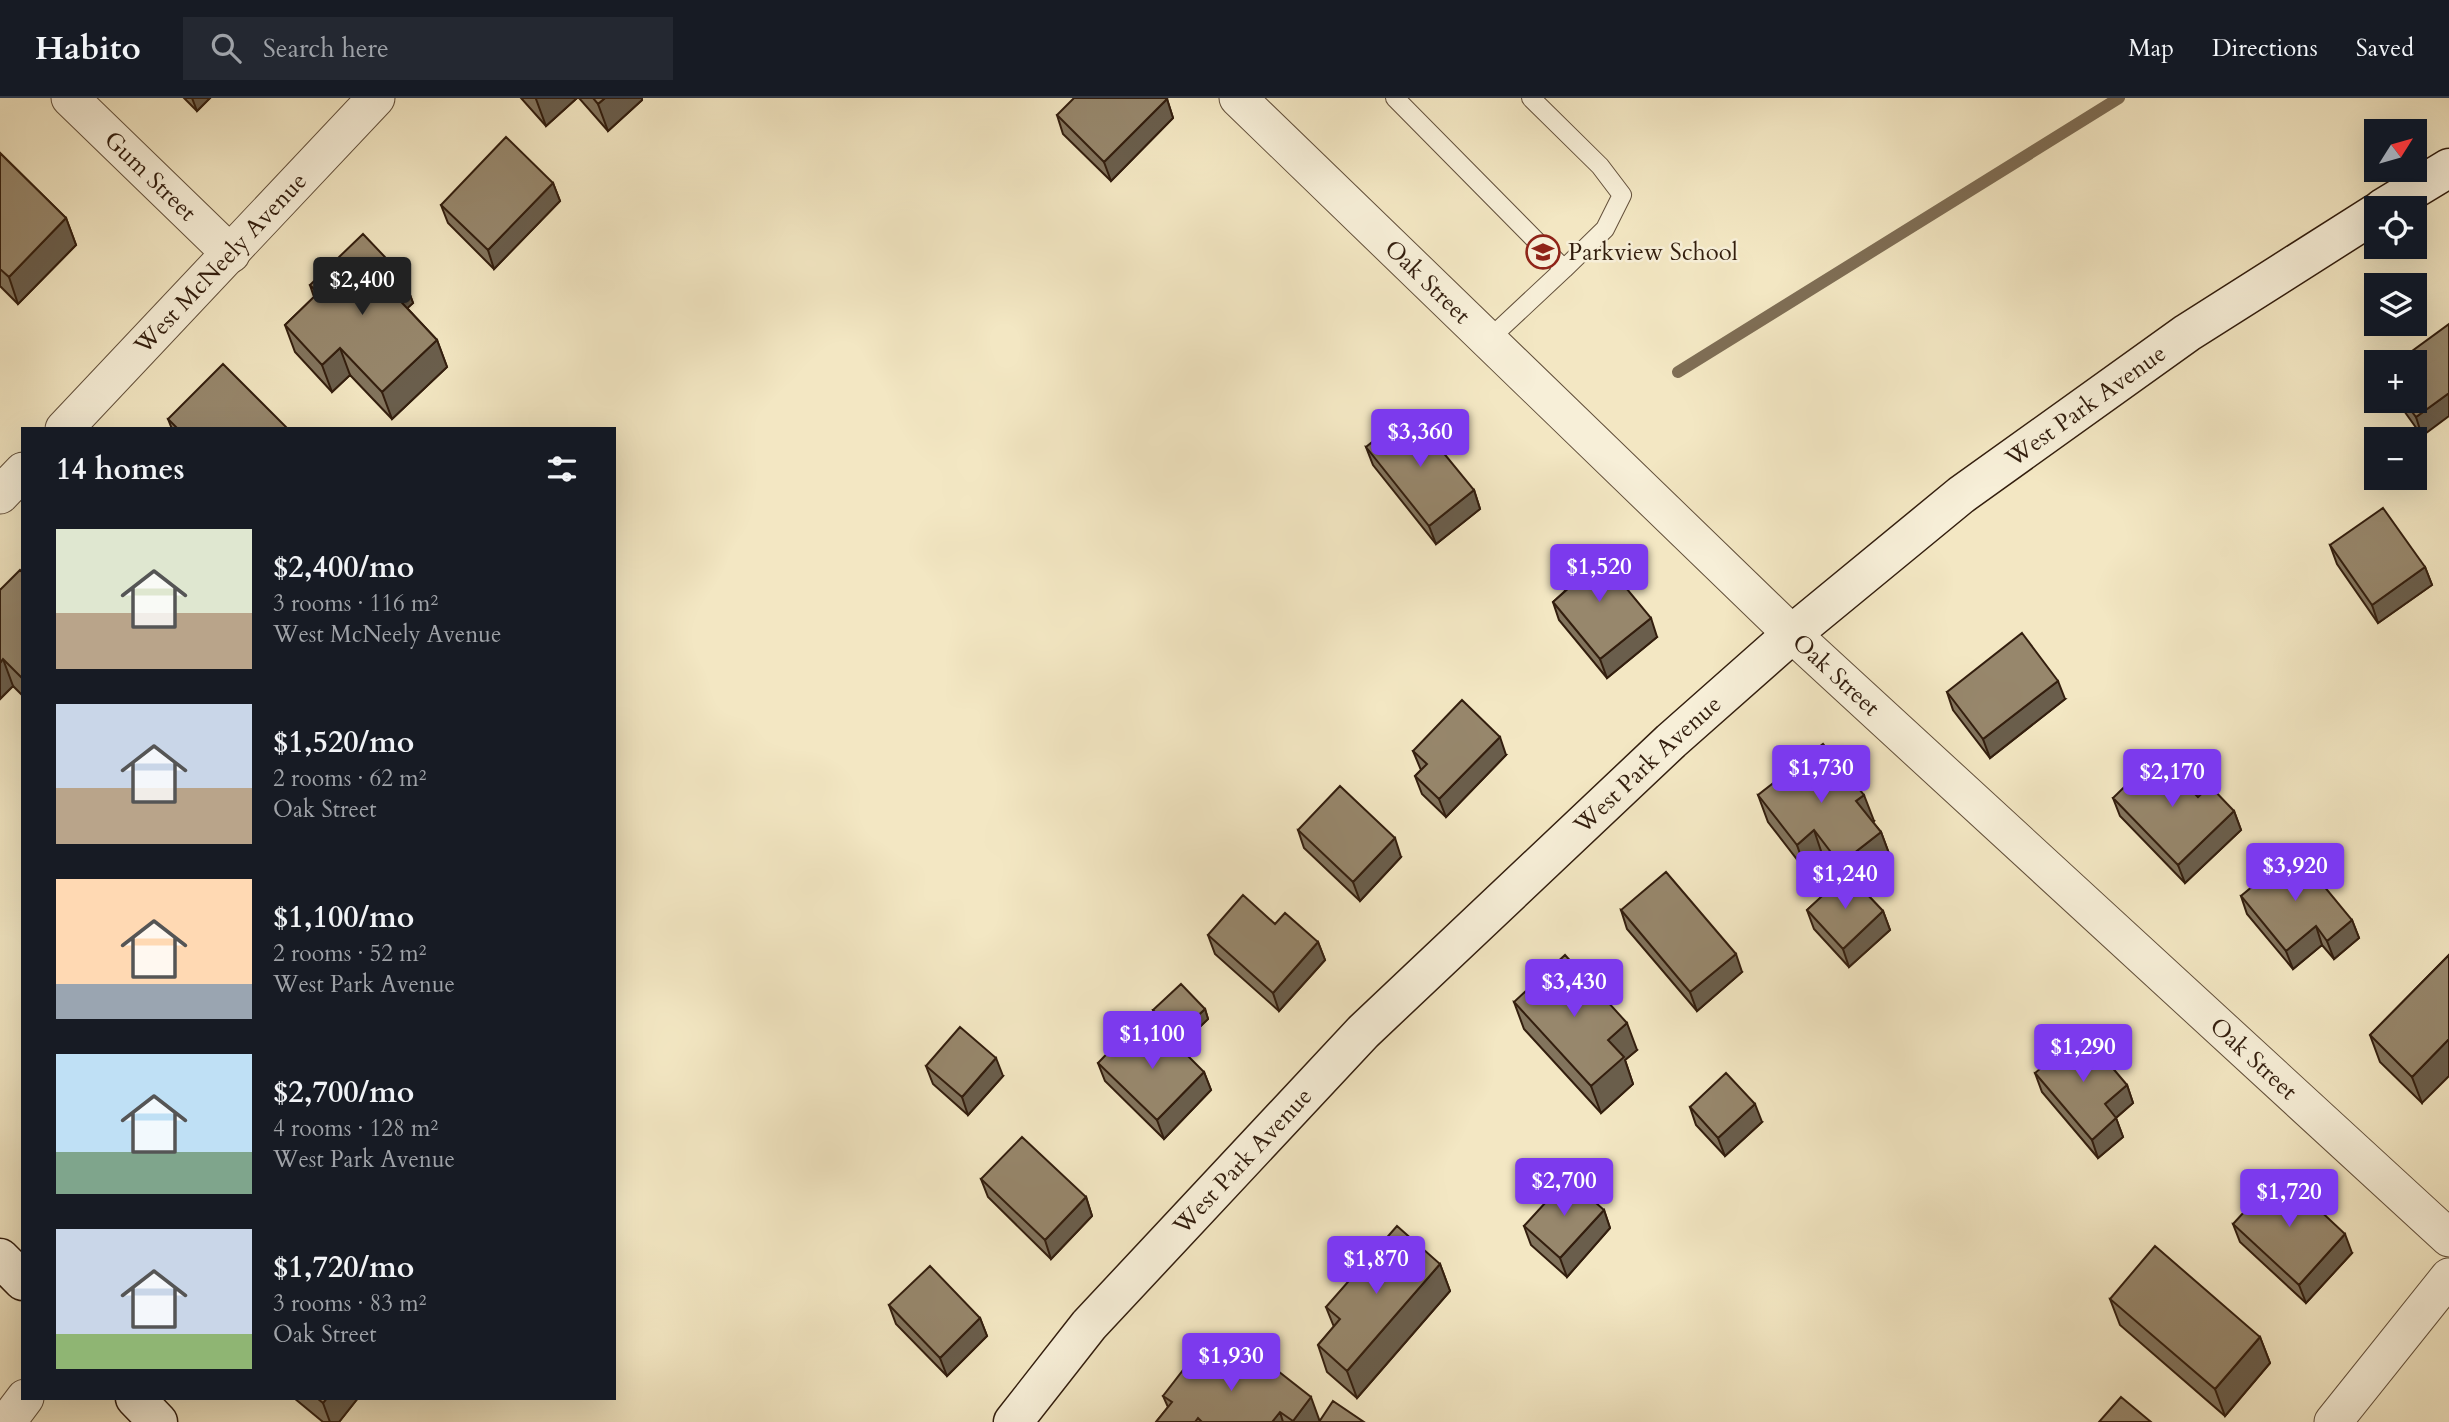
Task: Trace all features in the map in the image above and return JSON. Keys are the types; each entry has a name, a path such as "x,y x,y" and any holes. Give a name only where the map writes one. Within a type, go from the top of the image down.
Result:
{"main road":[{"path":"2404,196 2449,168"},
{"name":"West Park Avenue","path":"1013,1422 1088,1325 1363,1032 1661,750 1792,634 1961,495 2187,333 2364,220"},
{"path":"0,1258 21,1279"},
{"path":"137,1400 158,1422"}],"street":[{"name":"Gum Street","path":"70,98 231,254"},
{"name":"West McNeely Avenue","path":"66,427 376,98"},
{"name":"Oak Street","path":"1238,98 1792,634 2449,1238"},
{"path":"0,495 21,473"},
{"path":"2333,1422 2449,1276"},
{"path":"7,1422 24,1400"}],"lane":[{"path":"1395,98 1564,269"},
{"path":"1488,340 1605,229 1622,195 1600,166 1531,98"}],"building":[{"path":"593,98 605,98 598,104"},
{"path":"1074,98 1167,99 1104,162 1057,115"},
{"path":"506,137 553,183 488,250 441,205"},
{"path":"0,153 66,218 9,277 0,269"},
{"path":"363,234 403,276 389,289 437,340 382,392 340,348 322,365 285,325 318,293 310,285"},
{"path":"2449,324 2449,393 2427,409 2427,350 2413,350"},
{"path":"223,364 286,427 176,427 168,419"},
{"path":"1410,412 1474,490 1429,526 1366,447"},
{"path":"2383,508 2425,567 2372,605 2330,545"},
{"path":"1593,548 1651,618 1600,659 1553,602 1569,588 1559,576"},
{"path":"21,571 21,677 3,659 0,663 0,590"},
{"path":"2022,633 2058,681 1983,739 1947,692"},
{"path":"1462,700 1500,737 1439,799 1415,776 1427,764 1413,751"},
{"path":"1823,744 1864,795 1856,801 1881,832 1840,864 1814,830 1797,845 1758,795"},
{"path":"2157,755 2198,797 2210,786 2234,811 2178,865 2113,798"},
{"path":"1340,786 1395,838 1353,882 1298,830"},
{"path":"2295,851 2352,920 2327,941 2316,926 2286,951 2241,896"},
{"path":"1666,872 1736,954 1690,992 1621,910"},
{"path":"1847,873 1883,911 1843,949 1807,910"},
{"path":"1243,895 1275,924 1285,913 1318,942 1273,993 1208,935"},
{"path":"1565,955 1627,1023 1608,1040 1624,1057 1591,1086 1514,1002"},
{"path":"2449,955 2449,1039 2412,1077 2370,1035"},
{"path":"1181,984 1205,1009 1177,1035 1153,1010"},
{"path":"960,1027 996,1058 962,1097 926,1066"},
{"path":"1159,1027 1204,1072 1157,1120 1098,1063 1123,1037 1137,1050"},
{"path":"2083,1033 2127,1085 2105,1104 2116,1118 2092,1140 2035,1073"},
{"path":"1726,1073 1755,1104 1718,1138 1690,1107"},
{"path":"1022,1137 1086,1197 1045,1240 981,1179"},
{"path":"2280,1173 2345,1234 2299,1285 2233,1224"},
{"path":"1568,1178 1604,1210 1560,1258 1524,1226"},
{"path":"1397,1226 1440,1264 1347,1371 1318,1345 1340,1319 1326,1307"},
{"path":"2155,1246 2260,1337 2215,1389 2110,1299"},
{"path":"930,1266 980,1318 940,1358 889,1305"},
{"path":"1204,1343 1245,1375 1260,1357 1311,1397 1293,1421 1280,1412 1272,1422 1202,1422 1198,1418 1195,1422 1156,1422 1172,1402 1163,1396"},
{"path":"2121,1397 2151,1422 2099,1422"},
{"path":"1333,1401 1364,1422 1319,1422"}],"waterway":[{"path":"1678,372 2119,98"}],"place":[{"name":"Parkview School","path":"1543,252"}]}
